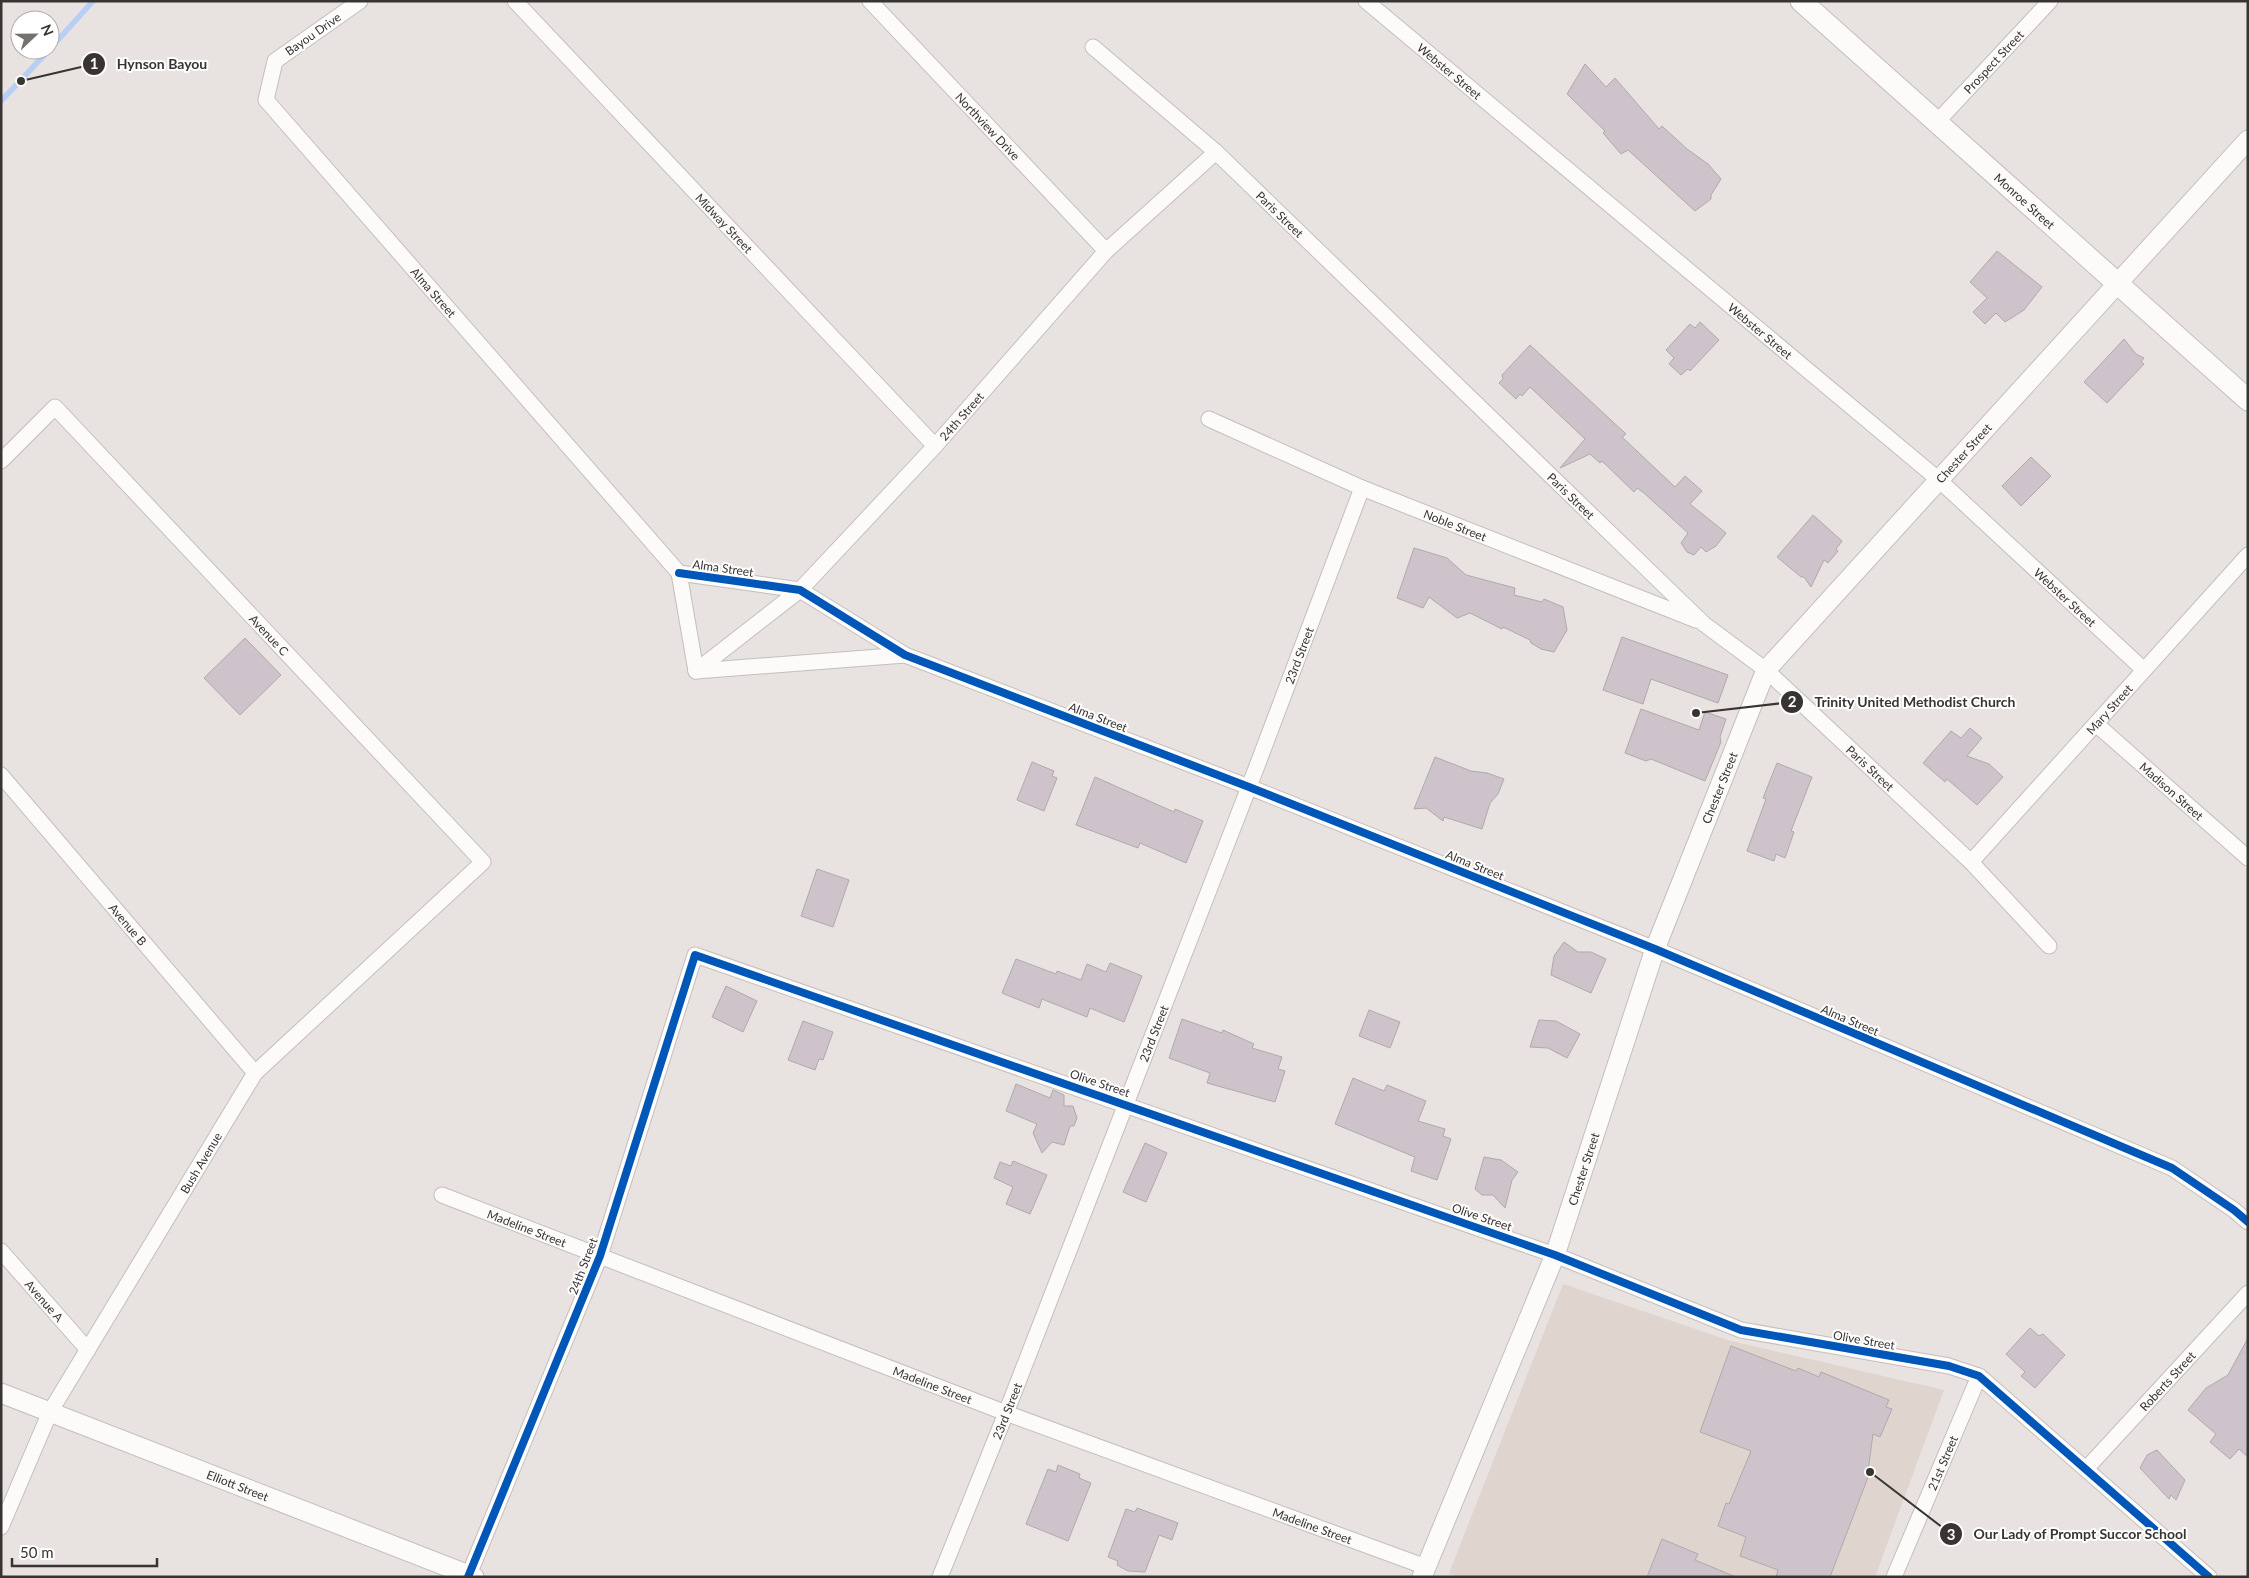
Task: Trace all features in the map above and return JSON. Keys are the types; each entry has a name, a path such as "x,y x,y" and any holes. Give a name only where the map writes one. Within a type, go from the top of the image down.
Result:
{"main road":[{"name":"Monroe Street","path":"1801,1 2248,400"}],"street":[{"name":"Bayou Drive","path":"266,100 275,62 360,1"},
{"name":"Midway Street","path":"515,1 934,446"},
{"name":"Northview Drive","path":"870,1 1106,251"},
{"name":"Webster Street","path":"1366,1 1939,480 2144,670"},
{"name":"Prospect Street","path":"1936,123 2050,1"},
{"name":"Paris Street","path":"1093,47 1216,152 1704,624 1766,670 1971,862 2048,946"},
{"name":"Alma Street","path":"266,100 679,573 696,670 905,655"},
{"name":"Chester Street","path":"1424,1572 1555,1255 1655,949 1766,670 2248,140"},
{"name":"24th Street","path":"696,670 800,590 934,446 1106,251 1216,152"},
{"name":"Avenue C","path":"1,461 55,406 483,862"},
{"name":"Noble Street","path":"1209,419 1362,488 1704,624"},
{"name":"23rd Street","path":"940,1577 1006,1413 1249,787 1362,488"},
{"name":"Mary Street","path":"1971,862 2248,555"},
{"name":"Alma Street","path":"679,573 800,590 905,655 1249,787 1655,949 2172,1168 2234,1210 2248,1222"},
{"name":"Madison Street","path":"2096,724 2248,858"},
{"name":"Avenue B","path":"1,775 255,1073"},
{"name":"Bush Avenue","path":"1,1527 50,1412 255,1073 483,862"},
{"name":"24th Street","path":"470,1576 600,1256 694,955"},
{"name":"Olive Street","path":"694,955 1555,1255 1741,1330 1950,1366 1979,1376 2209,1577"},
{"name":"Madeline Street","path":"442,1195 1424,1572"},
{"name":"Avenue A","path":"1,1251 88,1350"},
{"name":"Roberts Street","path":"2086,1469 2248,1293"},
{"name":"21st Street","path":"1894,1577 1979,1376"},
{"name":"Elliott Street","path":"1,1393 470,1576"}],"shaded area":[{"path":"1563,1284 1731,1341 1944,1390 1875,1577 1457,1577 1449,1573"}],"building":[{"path":"1585,64 1606,87 1615,78 1659,129 1662,126 1687,149 1708,164 1721,179 1711,195 1711,199 1695,211 1628,150 1621,154 1603,133 1605,131 1567,94"},
{"path":"1997,251 2042,287 2024,310 2005,322 1996,313 1985,324 1973,312 1987,298 1970,282"},
{"path":"1700,322 1719,340 1690,371 1688,369 1681,375 1669,364 1674,358 1666,350 1690,324 1695,328"},
{"path":"2124,339 2136,354 2144,358 2141,362 2144,364 2107,403 2084,382"},
{"path":"1530,345 1626,434 1622,437 1675,487 1685,476 1702,491 1690,504 1726,533 1716,546 1706,552 1701,547 1694,555 1687,552 1681,543 1688,533 1644,493 1637,488 1634,492 1602,461 1600,463 1590,454 1560,468 1585,439 1530,387 1522,396 1520,394 1516,399 1499,383 1503,379 1502,375"},
{"path":"2031,457 2051,476 2021,506 2002,486"},
{"path":"1813,515 1842,541 1836,549 1838,551 1828,563 1824,560 1811,587 1804,577 1801,577 1777,557"},
{"path":"1414,548 1447,558 1466,575 1515,588 1514,595 1542,602 1544,599 1563,607 1567,630 1554,652 1541,649 1531,643 1530,640 1470,613 1457,618 1429,597 1423,608 1397,598"},
{"path":"1622,637 1728,675 1718,703 1651,679 1643,704 1603,690"},
{"path":"245,638 281,675 240,715 204,678"},
{"path":"1641,709 1699,730 1705,712 1726,719 1720,737 1721,742 1705,781 1651,759 1646,761 1625,753"},
{"path":"1970,728 1982,738 1967,756 1989,764 2003,777 1977,805 1947,779 1945,782 1923,763 1951,731 1961,738"},
{"path":"1435,757 1471,771 1487,773 1504,779 1498,794 1490,803 1482,829 1444,817 1443,821 1426,808 1414,809"},
{"path":"1032,762 1054,771 1052,776 1057,778 1044,811 1017,800"},
{"path":"1777,763 1812,777 1791,831 1794,832 1785,858 1776,854 1774,861 1747,851 1766,799 1763,798"},
{"path":"1095,777 1174,812 1175,809 1203,821 1186,863 1140,843 1138,848 1076,825"},
{"path":"817,869 849,880 833,927 801,916"},
{"path":"1564,942 1578,952 1591,952 1606,959 1591,993 1551,975 1554,956"},
{"path":"1016,959 1056,974 1057,971 1081,980 1087,964 1106,972 1110,963 1142,976 1124,1022 1090,1008 1087,1017 1042,999 1039,1008 1002,993"},
{"path":"726,986 757,1001 743,1032 712,1017"},
{"path":"1369,1010 1400,1022 1390,1048 1359,1036"},
{"path":"1182,1019 1222,1033 1223,1030 1254,1044 1252,1048 1282,1057 1278,1069 1285,1071 1275,1102 1207,1083 1210,1073 1169,1058"},
{"path":"1539,1020 1556,1021 1580,1034 1567,1058 1548,1048 1530,1047"},
{"path":"803,1021 833,1032 823,1060 819,1059 815,1070 788,1060"},
{"path":"1353,1078 1384,1091 1387,1085 1426,1101 1418,1121 1445,1129 1443,1136 1451,1139 1437,1180 1411,1171 1415,1157 1335,1124"},
{"path":"1016,1084 1050,1098 1053,1090 1064,1095 1064,1106 1073,1106 1077,1118 1074,1126 1070,1126 1064,1145 1052,1142 1042,1153 1033,1133 1037,1124 1006,1111"},
{"path":"1145,1143 1167,1153 1146,1202 1123,1192"},
{"path":"1484,1157 1501,1160 1518,1172 1512,1180 1505,1208 1493,1195 1482,1195 1475,1189"},
{"path":"1013,1161 1047,1175 1030,1214 1006,1204 1013,1187 994,1178 1000,1162 1011,1166"},
{"path":"2030,1328 2039,1336 2043,1334 2065,1355 2035,1388 2021,1376 2025,1372 2006,1354"},
{"path":"2248,1338 2248,1457 2239,1449 2230,1459 2210,1442 2216,1434 2188,1410 2206,1388 2228,1375"},
{"path":"1731,1346 1796,1371 1798,1368 1819,1377 1821,1372 1889,1400 1886,1407 1892,1409 1880,1437 1873,1434 1868,1471 1870,1472 1830,1577 1776,1577 1778,1570 1740,1556 1746,1537 1718,1526 1726,1503 1729,1504 1751,1451 1700,1432"},
{"path":"2157,1450 2185,1480 2176,1500 2171,1495 2169,1499 2140,1468 2147,1455"},
{"path":"1058,1465 1080,1474 1079,1478 1091,1483 1068,1541 1026,1524 1048,1469 1056,1472"},
{"path":"1137,1508 1178,1523 1172,1540 1159,1535 1145,1572 1128,1571 1117,1565 1118,1561 1108,1557 1126,1509 1135,1512"},
{"path":"1662,1539 1698,1554 1695,1560 1736,1577 1647,1577"}],"waterway":[{"path":"60,38 93,1"},
{"path":"1,101 40,60"}],"cycle path":[{"path":"679,573 800,590 905,655 1249,787 1655,949 2172,1168 2234,1210 2248,1222"},
{"path":"468,1577 600,1256 695,955 1555,1255 1741,1330 1949,1366 1979,1376 2209,1577"}],"place":[{"name":"Hynson Bayou","path":"21,81"},
{"name":"Trinity United Methodist Church","path":"1696,713"},
{"name":"Our Lady of Prompt Succor School","path":"1870,1472"}]}
